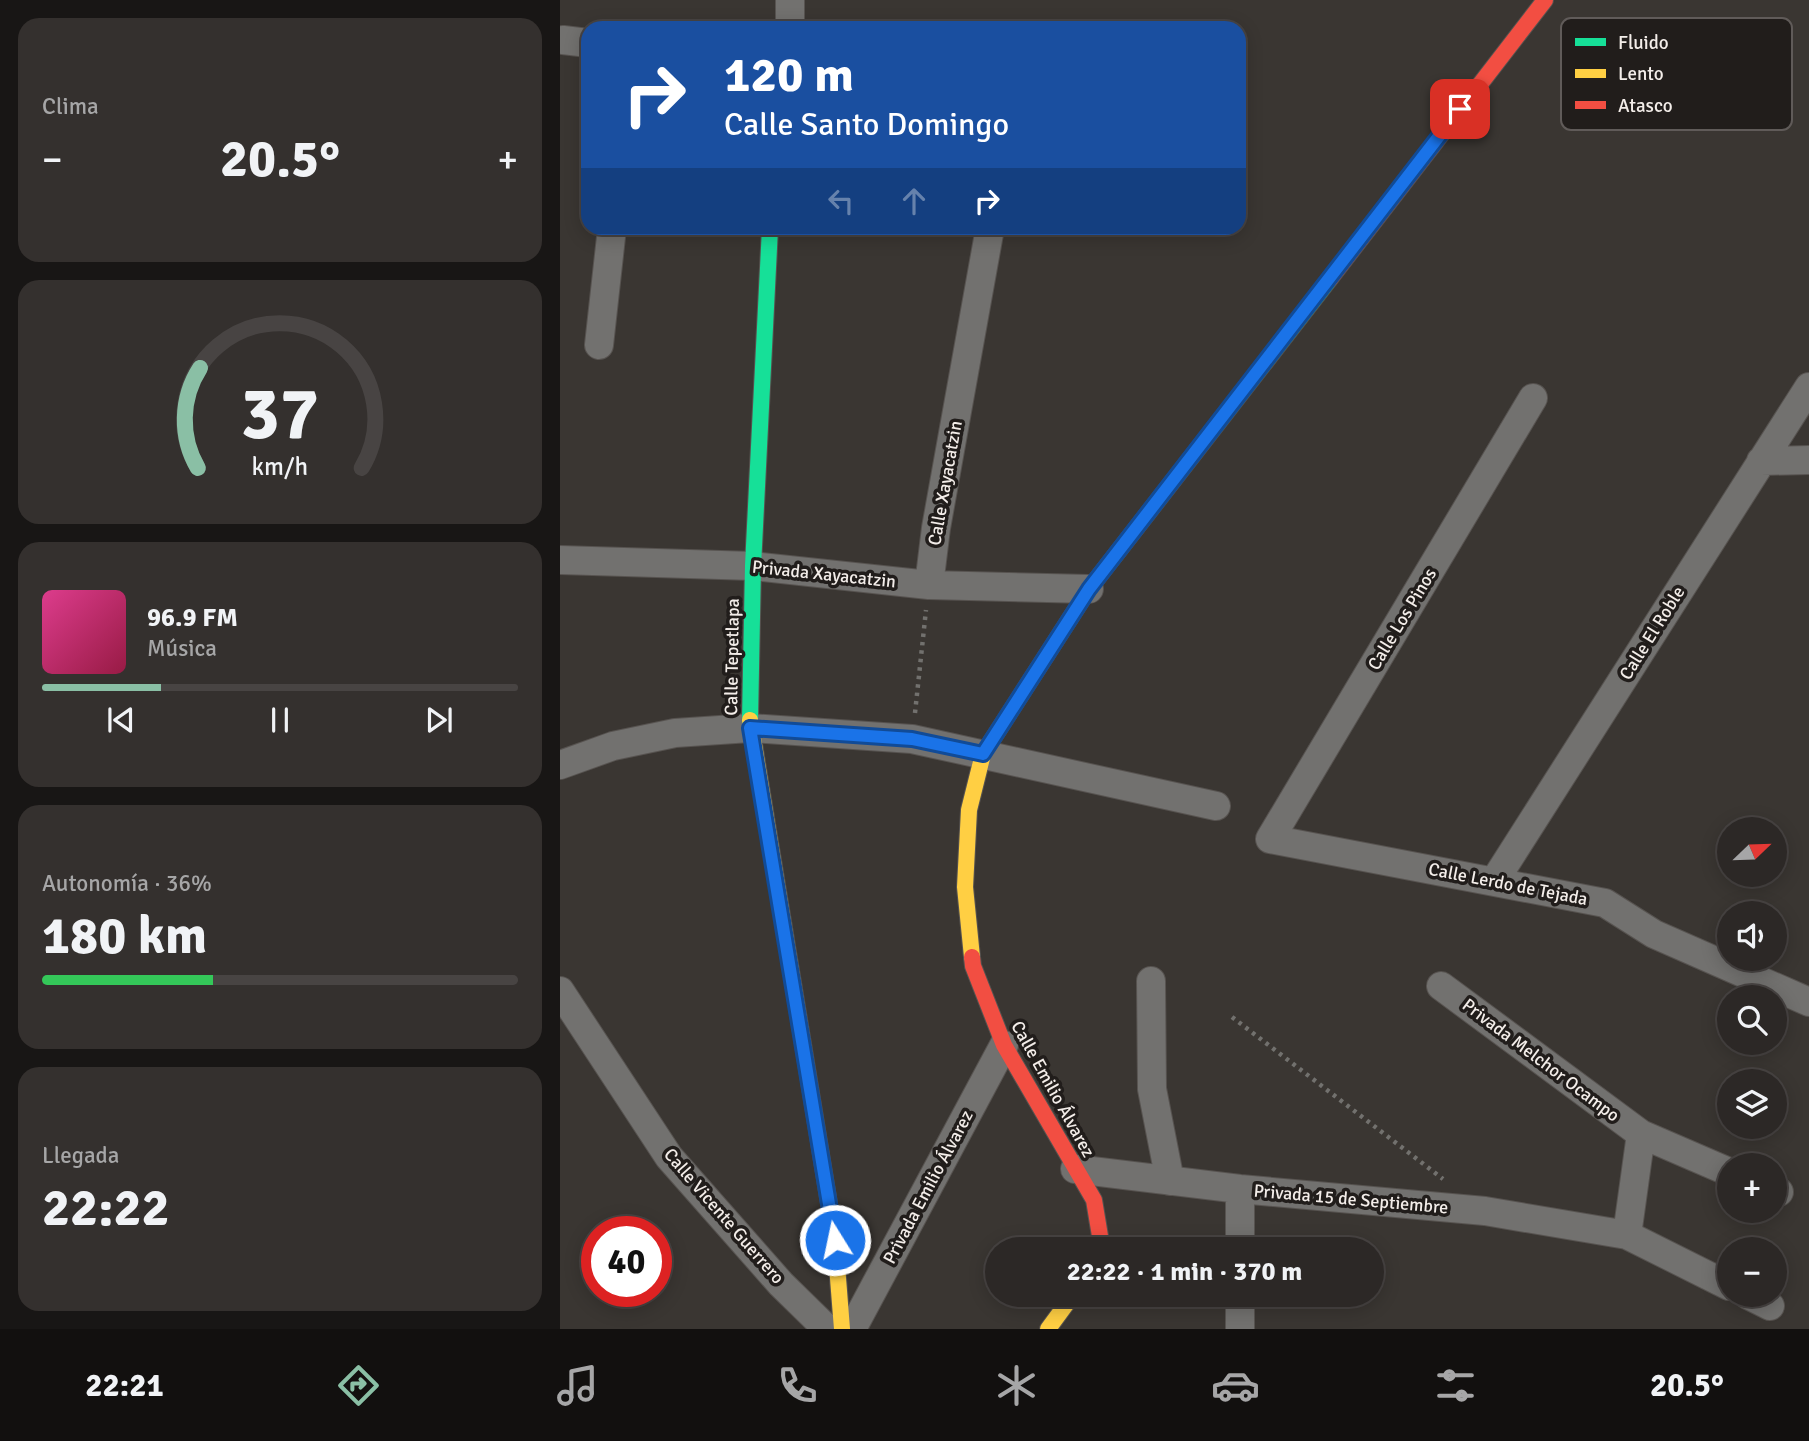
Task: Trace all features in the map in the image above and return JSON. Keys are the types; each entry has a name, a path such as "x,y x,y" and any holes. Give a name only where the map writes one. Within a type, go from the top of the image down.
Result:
{"street":[{"path":"790,0 790,21"},
{"name":"Calle Emilio Álvarez","path":"1100,1237 1094,1200 1004,1045 973,966 965,887 969,810 983,754 1089,589 1545,0"},
{"path":"599,345 611,235"},
{"path":"753,566 770,235"},
{"name":"Calle Xayacatzin","path":"929,585 936,528 988,235"},
{"name":"Calle El Roble","path":"1495,880 1809,387"},
{"name":"Calle Los Pinos","path":"1270,839 1533,398"},
{"path":"1761,461 1809,460"},
{"name":"Privada Xayacatzin","path":"560,561 753,566 929,585 1089,589"},
{"name":"Calle Tepetlapa","path":"753,566 750,728 835,1240 842,1329"},
{"path":"560,765 613,746 675,733 750,728 912,739 1216,806"},
{"name":"Calle Lerdo de Tejada","path":"1270,839 1605,903 1654,934 1809,1002"},
{"path":"1151,981 1152,1089 1170,1181"},
{"name":"Privada Melchor Ocampo","path":"1441,986 1641,1134 1717,1167"},
{"name":"Calle Vicente Guerrero","path":"560,991 669,1157 781,1284 827,1329"},
{"name":"Privada Emilio Álvarez","path":"852,1329 1004,1045"},
{"path":"1627,1235 1641,1134"},
{"name":"Privada 15 de Septiembre","path":"1075,1169 1240,1189 1485,1211 1627,1235 1717,1280"},
{"path":"1240,1189 1240,1237"},
{"path":"1048,1329 1064,1307"},
{"path":"1240,1307 1240,1329"}],"path":[{"path":"912,739 929,585"},
{"path":"1232,1017 1485,1211"}],"traffic: fast":[{"path":"750,720 753,566 770,235"},
{"path":"1046,656 1089,589 1329,280"}],"traffic: slow":[{"path":"972,957 965,887 969,810 983,754 1046,656"},
{"path":"750,720 835,1240 842,1329"},
{"path":"1048,1329 1064,1307"}],"traffic: jam":[{"path":"1329,280 1545,0"},
{"path":"972,957 973,966 1004,1045 1094,1200 1100,1237"}],"route":[{"path":"835,1240 750,728 912,739 983,754 1089,589 1460,109"}]}
